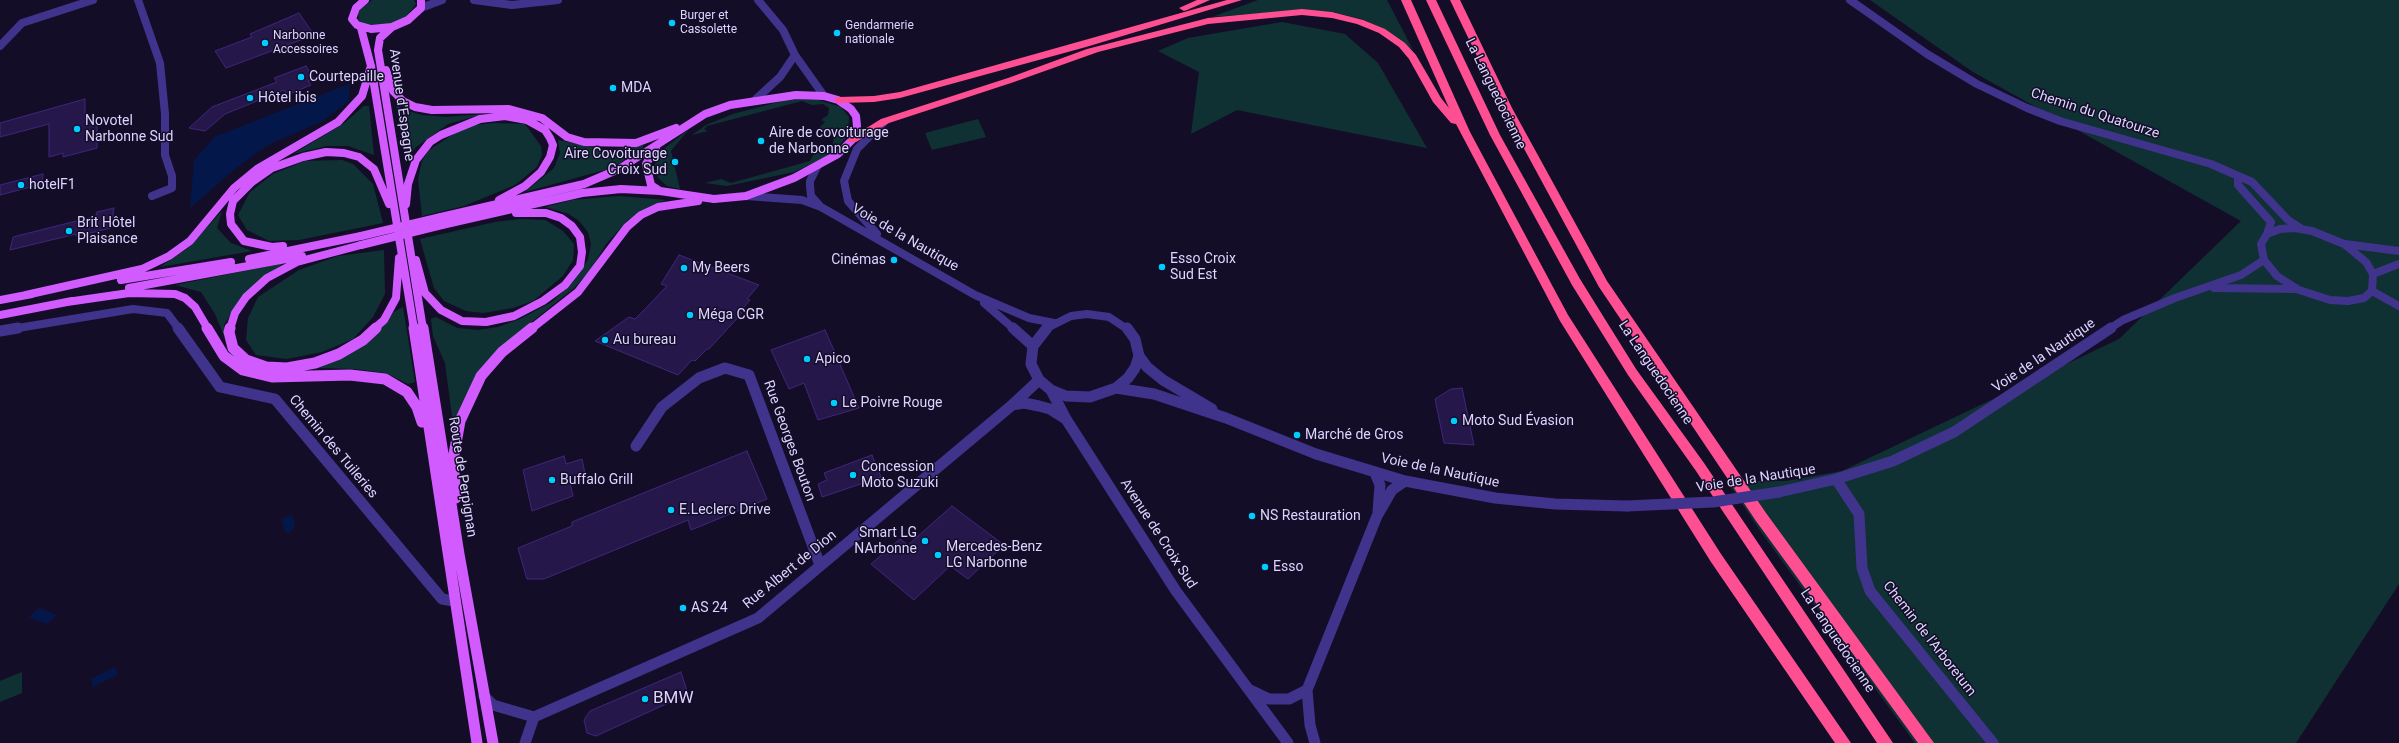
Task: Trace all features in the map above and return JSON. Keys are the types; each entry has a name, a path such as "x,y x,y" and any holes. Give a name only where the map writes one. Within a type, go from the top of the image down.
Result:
{"highway":[{"path":"852,140 885,121 1011,80 1205,0"},
{"path":"1087,48 1237,0"},
{"path":"1406,0 1436,71 1465,132 1564,318 1716,558 1844,743"},
{"name":"La Languedocienne","path":"1431,0 1495,135 1576,282 1632,372 1700,467 1886,743"},
{"path":"1455,0 1507,108 1603,284 1760,517 1927,743"},
{"path":"838,100 874,99 900,95 1008,64 1208,21 1256,15 1302,12 1332,15 1360,22 1382,31 1402,45 1413,57 1437,100 1465,132"}],"main road":[{"name":"Avenue d'Espagne","path":"366,0 353,12 354,22 361,28 371,66 400,217"},
{"path":"361,28 371,30 392,27 413,17 421,4"},
{"name":"Avenue d'Espagne","path":"392,27 380,38 378,50 400,217"},
{"path":"378,50 393,91 403,101 414,107 432,110 509,109 542,118 567,136 584,142 608,144 636,143 690,123"},
{"path":"26,295 142,268 169,256 190,241 234,188 257,169 338,122 362,96 371,66"},
{"path":"0,315 361,241 442,221 476,210 584,184 619,169 706,114 730,105 756,99 796,95 824,96 838,100 851,109 856,116 857,126 852,140 838,154 817,167 794,178 746,196 658,207 641,215 627,227 578,292 502,352 481,376 460,421 453,460 459,554"},
{"path":"400,217 408,184 416,160 430,142 441,135 466,123 492,117 517,117 537,124 545,130 552,145 550,158 541,172 525,186 476,210"},
{"path":"657,146 646,164 650,185 660,191"},
{"path":"361,241 272,247 244,241 231,224 230,214 233,201 252,182 272,168 303,156 326,152 344,153 359,157 374,169 400,217"},
{"path":"442,221 492,214 582,193 621,189 660,191 714,199"},
{"path":"404,241 419,266 425,293 441,310 462,321 486,322 514,316 543,301 565,285 580,266 582,252 580,237 572,226 560,218 546,213 492,214"},
{"name":"Route de Perpignan","path":"400,217 493,743"},
{"path":"361,241 297,262 267,278 246,297 235,313 229,332 233,348 246,360 266,367 287,368 315,363 339,354 363,340 384,320 396,298 404,241"},
{"name":"Route de Perpignan","path":"404,241 411,307 432,455 477,743"},
{"path":"0,300 240,260 317,245"},
{"path":"67,302 130,293 150,292 175,294 185,298 195,307 224,356 243,370 272,377 324,375 369,376 396,384 407,392 417,407 432,455"}],"street":[{"path":"0,46 22,23 93,0"},
{"path":"138,0 160,63 165,114 165,155 172,176 172,188 152,196"},
{"path":"421,4 442,0"},
{"path":"474,0 512,5 558,0"},
{"path":"758,0 783,30 795,55 824,96"},
{"name":"Chemin du Quatourze","path":"1850,0 1927,54 1977,84 2027,108 2060,121 2211,164 2252,182 2288,220 2302,230"},
{"path":"756,99 780,77 795,55"},
{"path":"885,121 857,149 850,160 844,182 848,201 869,227 891,246"},
{"name":"Voie de la Nautique","path":"817,167 810,181 811,196 821,207"},
{"path":"2238,176 2238,185 2271,222 2267,234 2261,244 2264,260 2278,276 2298,290 2330,300 2348,301 2364,298 2372,291 2374,282 2373,274 2366,262 2344,244 2332,238 2302,230 2280,229 2267,234"},
{"name":"Voie de la Nautique","path":"746,196 802,200 821,207 975,295 1030,318 1054,323"},
{"path":"2344,244 2399,251"},
{"name":"Voie de la Nautique","path":"1116,388 1154,394 1226,418 1316,454 1405,481 1495,498 1556,504 1627,506 1713,502 1779,492 1836,479 1893,461 1954,432 2122,320 2175,298 2241,275 2264,260"},
{"path":"2373,274 2399,264"},
{"name":"Voie de la Nautique","path":"2206,288 2263,287 2298,290"},
{"path":"2372,291 2399,306"},
{"name":"Voie de la Nautique","path":"975,295 1033,346"},
{"name":"Chemin des Tuileries","path":"0,331 133,309 167,313 220,387 275,399 442,599 454,601"},
{"path":"1087,314 1109,317 1125,326 1136,339 1139,356 1135,368 1128,378 1116,388 1090,397 1066,396 1051,390 1039,380 1031,364 1033,346 1038,336 1054,323 1071,316 1087,314"},
{"name":"Voie de la Nautique","path":"1139,356 1147,366 1163,380 1226,418"},
{"name":"Rue Georges Bouton","path":"636,446 662,407 699,378 725,368 749,375 820,565"},
{"name":"Rue Albert de Dion","path":"534,717 557,705 737,629 758,618 1011,406 1039,380"},
{"name":"Avenue de Croix Sud","path":"1051,390 1066,420 1176,591 1288,743"},
{"path":"1011,406 1024,403 1039,406 1050,409 1066,420"},
{"path":"1375,473 1380,485 1377,516"},
{"name":"Chemin de l'Arboretum","path":"1836,479 1859,514 1862,568 1870,591 1993,743"},
{"path":"1315,743 1310,726 1307,690 1377,516 1392,490 1405,481"},
{"name":"Avenue de Croix Sud","path":"1248,689 1269,699 1289,699 1307,690"},
{"path":"484,696 493,705 534,717"},
{"path":"524,743 534,717"},
{"path":"530,743 534,717"}],"green space":[{"path":"372,0 414,0 416,4 404,19 391,24 365,25 359,21 358,12"},
{"path":"1258,0 1387,0 1413,50 1384,29 1361,19 1333,12 1302,10 1212,17"},
{"path":"1870,0 2399,0 2399,584 2296,743 1915,743 1761,532 1727,481 1786,481 1842,471 2119,339 2241,221 1973,72"},
{"path":"1282,22 1345,34 1378,63 1427,148 1237,110 1191,134 1199,72 1158,51 1188,38"},
{"path":"786,100 818,100 841,107 849,117 848,135 838,147 824,158 794,172 727,186 705,183 721,179 731,183 810,161 813,155 827,150 833,143 834,137 817,130 825,122 821,120 828,115 829,108 823,104 812,105 802,101 707,126 704,129 708,131 692,135 706,125 733,114"},
{"path":"396,104 402,109 422,115 446,117 483,114 448,124 415,148 405,163"},
{"path":"364,106 369,106 374,155 348,146 327,146 293,154 343,124"},
{"path":"978,119 986,137 932,150 925,133"},
{"path":"494,123 525,124 541,146 542,155 537,167 515,185 464,206 422,216 418,179 422,161 429,150 457,132 475,125"},
{"path":"689,129 671,151 680,189 667,186 659,179 655,172 655,164 665,148"},
{"path":"558,140 607,150 643,145 643,148 612,168 525,192 554,168 560,153"},
{"path":"342,160 353,164 373,184 383,223 299,240 269,241 247,230 238,215 250,192 273,174 305,161"},
{"path":"619,196 666,200 648,207 628,220 606,244 591,269 574,288 524,328 482,369 468,392 453,424 445,363 433,336 431,319 436,317 457,328 478,330 498,327 520,319 552,302 573,282 588,260 591,244 588,232 579,221 569,214 545,207 572,200"},
{"path":"222,211 217,228 231,243 252,251 160,267 187,249"},
{"path":"521,219 545,220 563,231 574,244 573,260 563,276 533,301 513,308 483,313 466,311 444,301 434,288 420,239 495,222"},
{"path":"384,250 385,294 373,317 353,339 322,352 287,359 256,355 246,340 248,318 258,297 299,270 338,256"},
{"path":"284,263 241,297 224,325 224,336 215,314 201,292 175,285"},
{"path":"403,307 415,382 408,384 386,373 355,369 318,368 370,340 394,312"},
{"path":"22,672 22,693 0,702 0,681"}],"water":[{"path":"349,84 349,101 321,122 268,145 235,169 190,208 194,161 214,137"},
{"path":"292,514 295,527 289,533 285,532 282,519"},
{"path":"39,608 57,615 47,624 29,617"},
{"path":"115,667 118,674 93,687 91,679"}],"building":[{"name":"Narbonne Accessoires","path":"299,13 314,35 226,68 215,51 252,37 250,34"},
{"name":"Hôtel ibis","path":"306,66 314,79 308,81 311,85 287,95 284,90 225,114 205,131 189,128 212,107 277,82 274,78"},
{"name":"Novotel Narbonne Sud","path":"85,99 85,123 97,120 97,148 63,157 63,153 49,157 49,124 0,137 0,123"},
{"name":"hotelF1","path":"43,174 42,184 0,195 0,185"},
{"name":"Brit Hôtel Plaisance","path":"114,208 111,228 76,236 76,234 10,250 13,237 96,216 97,212"},
{"name":"Méga CGR","path":"679,255 759,285 747,299 750,300 740,312 742,313 709,349 707,349 695,361 692,360 678,375 595,341 629,317 635,319 645,309 667,286 661,284"},
{"path":"825,330 859,408 818,420 804,383 789,389 771,350"},
{"name":"Moto Sud Évasion","path":"1462,388 1474,445 1444,443 1435,399 1451,389"},
{"name":"E.Leclerc Drive","path":"747,451 767,499 691,530 688,520 544,579 527,579 518,548 572,526 572,522"},
{"name":"Concession Moto Suzuki","path":"872,455 881,477 822,497 818,484 827,480 824,473"},
{"name":"Buffalo Grill","path":"564,456 566,464 582,459 586,478 570,483 573,496 532,511 523,470"},
{"name":"Mercedes-Benz LG Narbonne","path":"952,506 1004,545 968,579 950,566 914,600 871,564 900,539 908,545"},
{"name":"BMW","path":"681,672 688,694 596,736 587,733 584,720 590,711"}],"place":[{"name":"Burger et Cassolette","path":"672,23"},
{"name":"Gendarmerie nationale","path":"837,33"},
{"name":"Narbonne Accessoires","path":"265,43"},
{"name":"Courtepaille","path":"301,77"},
{"name":"MDA","path":"613,88"},
{"name":"Hôtel ibis","path":"250,98"},
{"name":"Novotel Narbonne Sud","path":"77,129"},
{"name":"Aire de covoiturage de Narbonne","path":"761,141"},
{"name":"Aire Covoiturage Croix Sud","path":"675,162"},
{"name":"hotelF1","path":"21,185"},
{"name":"Brit Hôtel Plaisance","path":"69,231"},
{"name":"Cinémas","path":"894,260"},
{"name":"Esso Croix Sud Est","path":"1162,267"},
{"name":"My Beers","path":"684,268"},
{"name":"Méga CGR","path":"690,315"},
{"name":"Au bureau","path":"605,340"},
{"name":"Apico","path":"807,359"},
{"name":"Le Poivre Rouge","path":"834,403"},
{"name":"Moto Sud Évasion","path":"1454,421"},
{"name":"Marché de Gros","path":"1297,435"},
{"name":"Concession Moto Suzuki","path":"853,475"},
{"name":"Buffalo Grill","path":"552,480"},
{"name":"E.Leclerc Drive","path":"671,510"},
{"name":"NS Restauration","path":"1252,516"},
{"name":"Smart LG NArbonne","path":"925,541"},
{"name":"Mercedes-Benz LG Narbonne","path":"938,555"},
{"name":"Esso","path":"1265,567"},
{"name":"AS 24","path":"683,608"},
{"name":"BMW","path":"645,699"}]}
